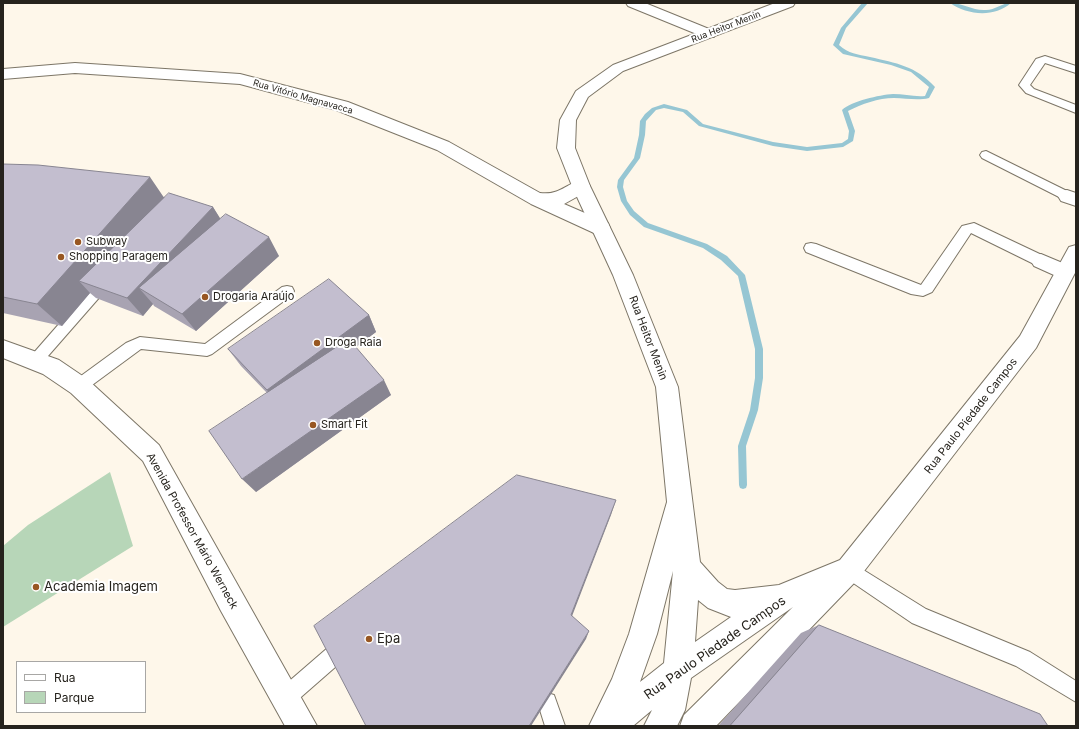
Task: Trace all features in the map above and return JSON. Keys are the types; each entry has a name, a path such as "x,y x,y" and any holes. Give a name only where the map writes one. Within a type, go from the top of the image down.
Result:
{"street":[{"path":"633,3 709,34"},
{"name":"Rua Heitor Menin","path":"659,726 670,710 678,670 687,568 667,387 623,275 581,186 566,148 568,120 582,94 618,68 788,3"},
{"name":"Rua Vitório Magnavacca","path":"3,74 75,68 240,79 342,106 443,146 536,199 601,228"},
{"path":"536,199 549,201 565,198 581,186"},
{"name":"Rua Paulo Piedade Campos","path":"695,726 849,570 1028,342 1076,252"},
{"path":"1041,261 1065,272"},
{"name":"Avenida Professor Mário Werneck","path":"3,349 36,360 51,367 79,386 151,453 231,601 302,726"},
{"name":"Rua Heitor Menin","path":"604,726 624,686 643,634 680,500"},
{"path":"687,568 704,588 718,600 733,604 784,597"},
{"name":"Rua Paulo Piedade Campos","path":"609,726 678,670 784,597 849,570"}],"lane":[{"path":"1076,70 1045,59 1040,61 1024,85 1030,91 1076,110"},
{"path":"986,154 1071,198"},
{"path":"810,248 916,290 923,291 927,288 967,229 970,228 974,228 1041,261"},
{"path":"36,360 114,271"},
{"path":"79,386 131,347 140,343 207,350 216,346 287,292"},
{"path":"849,570 919,616 1023,659 1076,692"},
{"path":"286,697 338,652 369,660"},
{"path":"508,693 547,702 555,726"}],"green space":[{"name":"Academia Imagem","path":"110,472 133,546 3,627 3,546 28,525"}],"building":[{"name":"Shopping Paragem","path":"3,164 38,165 150,177 37,304 3,297"},
{"path":"169,193 213,207 127,298 79,281"},
{"path":"226,214 269,237 182,314 139,288"},
{"path":"329,279 369,315 267,390 228,349"},
{"path":"349,339 384,380 242,479 209,431"},
{"path":"517,475 616,500 571,615 589,631 529,726 366,726 314,626"},
{"path":"819,625 1040,714 1048,726 730,726"}],"waterway":[{"path":"743,485 742,446 754,410 759,378 759,349 741,275 724,258 705,246 646,225 632,213 624,201 620,187 621,180 637,158 642,135 643,121 654,109 664,106 685,111 701,125 773,144 807,149 843,145 851,140 852,131 845,110 850,107 868,101 893,96 918,98 927,97 932,87 913,71 893,64 845,53 836,45 837,39 843,28 865,3"},
{"path":"953,3 981,12 988,12 1001,8 1008,3"}],"place":[{"name":"Subway","path":"78,242"},
{"name":"Shopping Paragem","path":"61,257"},
{"name":"Drogaria Araújo","path":"205,297"},
{"name":"Droga Raia","path":"317,343"},
{"name":"Smart Fit","path":"313,425"},
{"name":"Academia Imagem","path":"36,587"},
{"name":"Epa","path":"369,639"}]}
